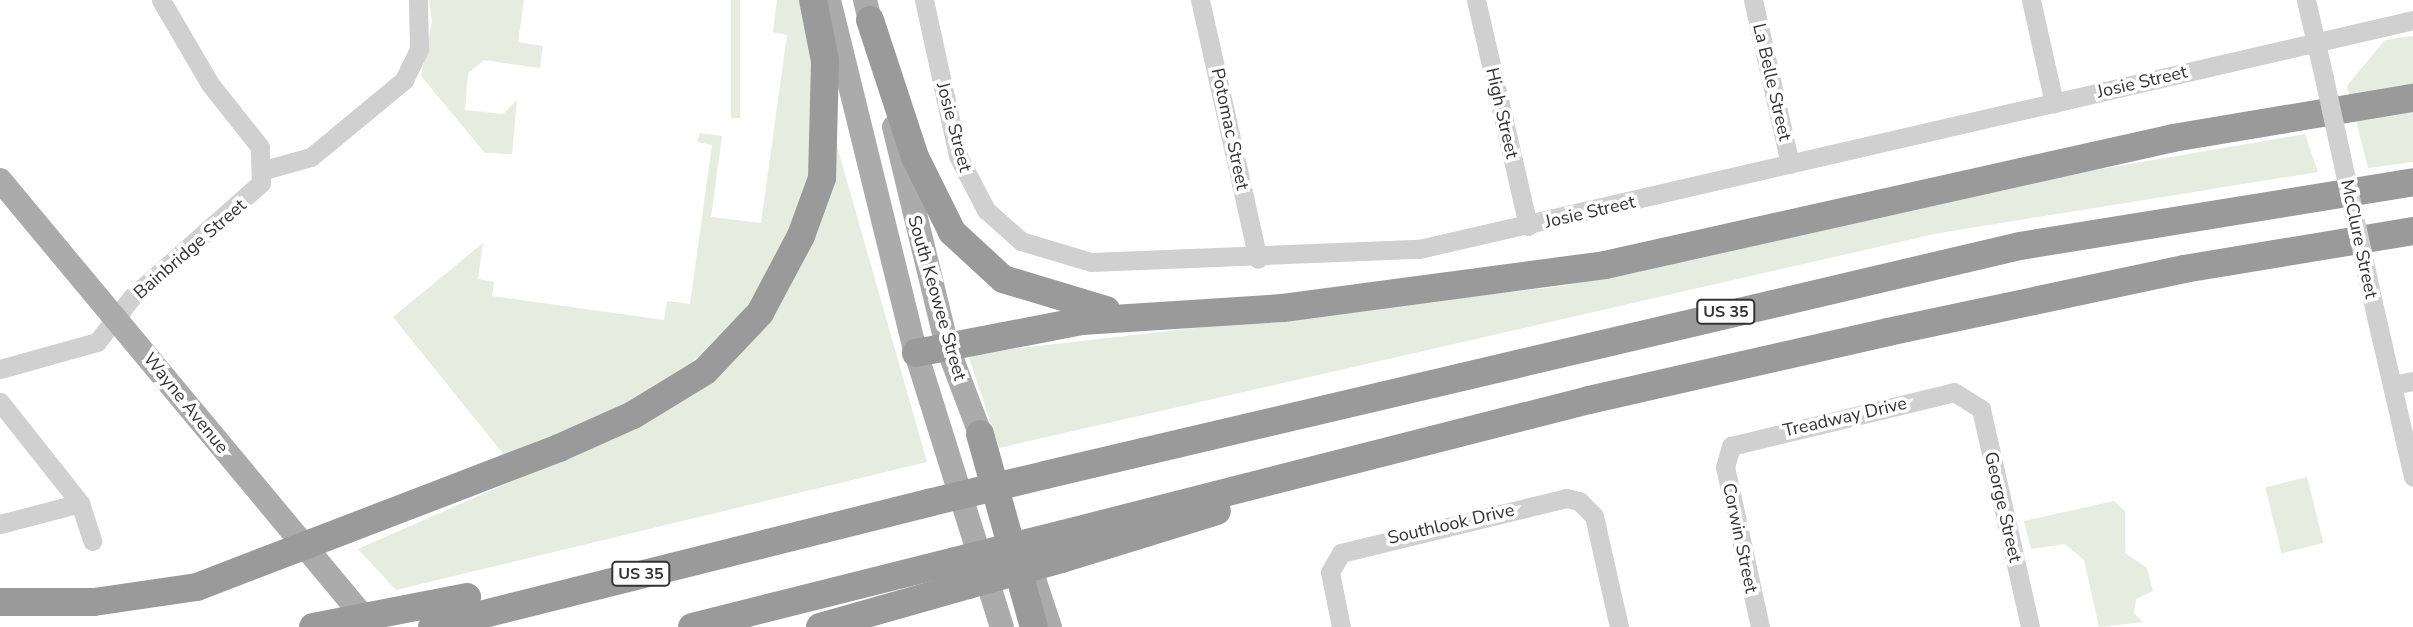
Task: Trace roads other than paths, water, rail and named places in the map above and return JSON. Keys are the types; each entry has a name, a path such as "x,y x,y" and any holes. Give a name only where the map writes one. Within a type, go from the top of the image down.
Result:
{"highway":[{"path":"0,602 94,602 197,587 633,415 705,371 760,313 802,236 822,177 826,75 813,0"},
{"path":"868,10 915,157 952,232 975,257 1003,279 1064,302 1154,316"},
{"path":"916,353 1082,321 1283,308 1605,265 2173,138 2413,98"},
{"name":"US 35","path":"474,606 802,533 2020,246 2413,183"},
{"path":"692,627 961,573 1391,450 2047,298 2412,231"},
{"path":"980,434 1034,627"},
{"path":"820,627 961,573"},
{"path":"313,627 474,606"},
{"path":"432,627 474,606"}],"main road":[{"name":"South Keowee Street","path":"829,0 916,353 1002,627"},
{"name":"South Keowee Street","path":"868,10 947,346 1050,627"},
{"name":"Wayne Avenue","path":"0,180 372,627"}],"street":[{"path":"161,0 210,84 260,147 264,170 311,156 404,80 419,49 418,0"},
{"name":"Josie Street","path":"924,0 958,156 986,210 1004,228 1046,253 1091,262 1366,256 1528,226 2413,20"},
{"name":"Potomac Street","path":"1200,0 1258,259"},
{"name":"High Street","path":"1476,0 1528,226"},
{"name":"La Belle Street","path":"1753,0 1790,164"},
{"path":"2031,0 2054,103"},
{"name":"McClure Street","path":"2306,0 2413,477"},
{"name":"Bainbridge Street","path":"0,369 86,349 118,319 132,297 254,193 264,170"},
{"path":"2392,385 2413,381"},
{"name":"Treadway Drive","path":"1728,450 1739,441 1965,394"},
{"name":"George Street","path":"1965,394 1981,409 2030,627"},
{"path":"0,402 80,503 92,541"},
{"name":"Corwin Street","path":"1728,450 1724,467 1760,627"},
{"name":"Southlook Drive","path":"1341,627 1330,572 1350,548 1566,498 1584,504 1594,516 1619,627"},
{"path":"0,524 80,503"}]}
